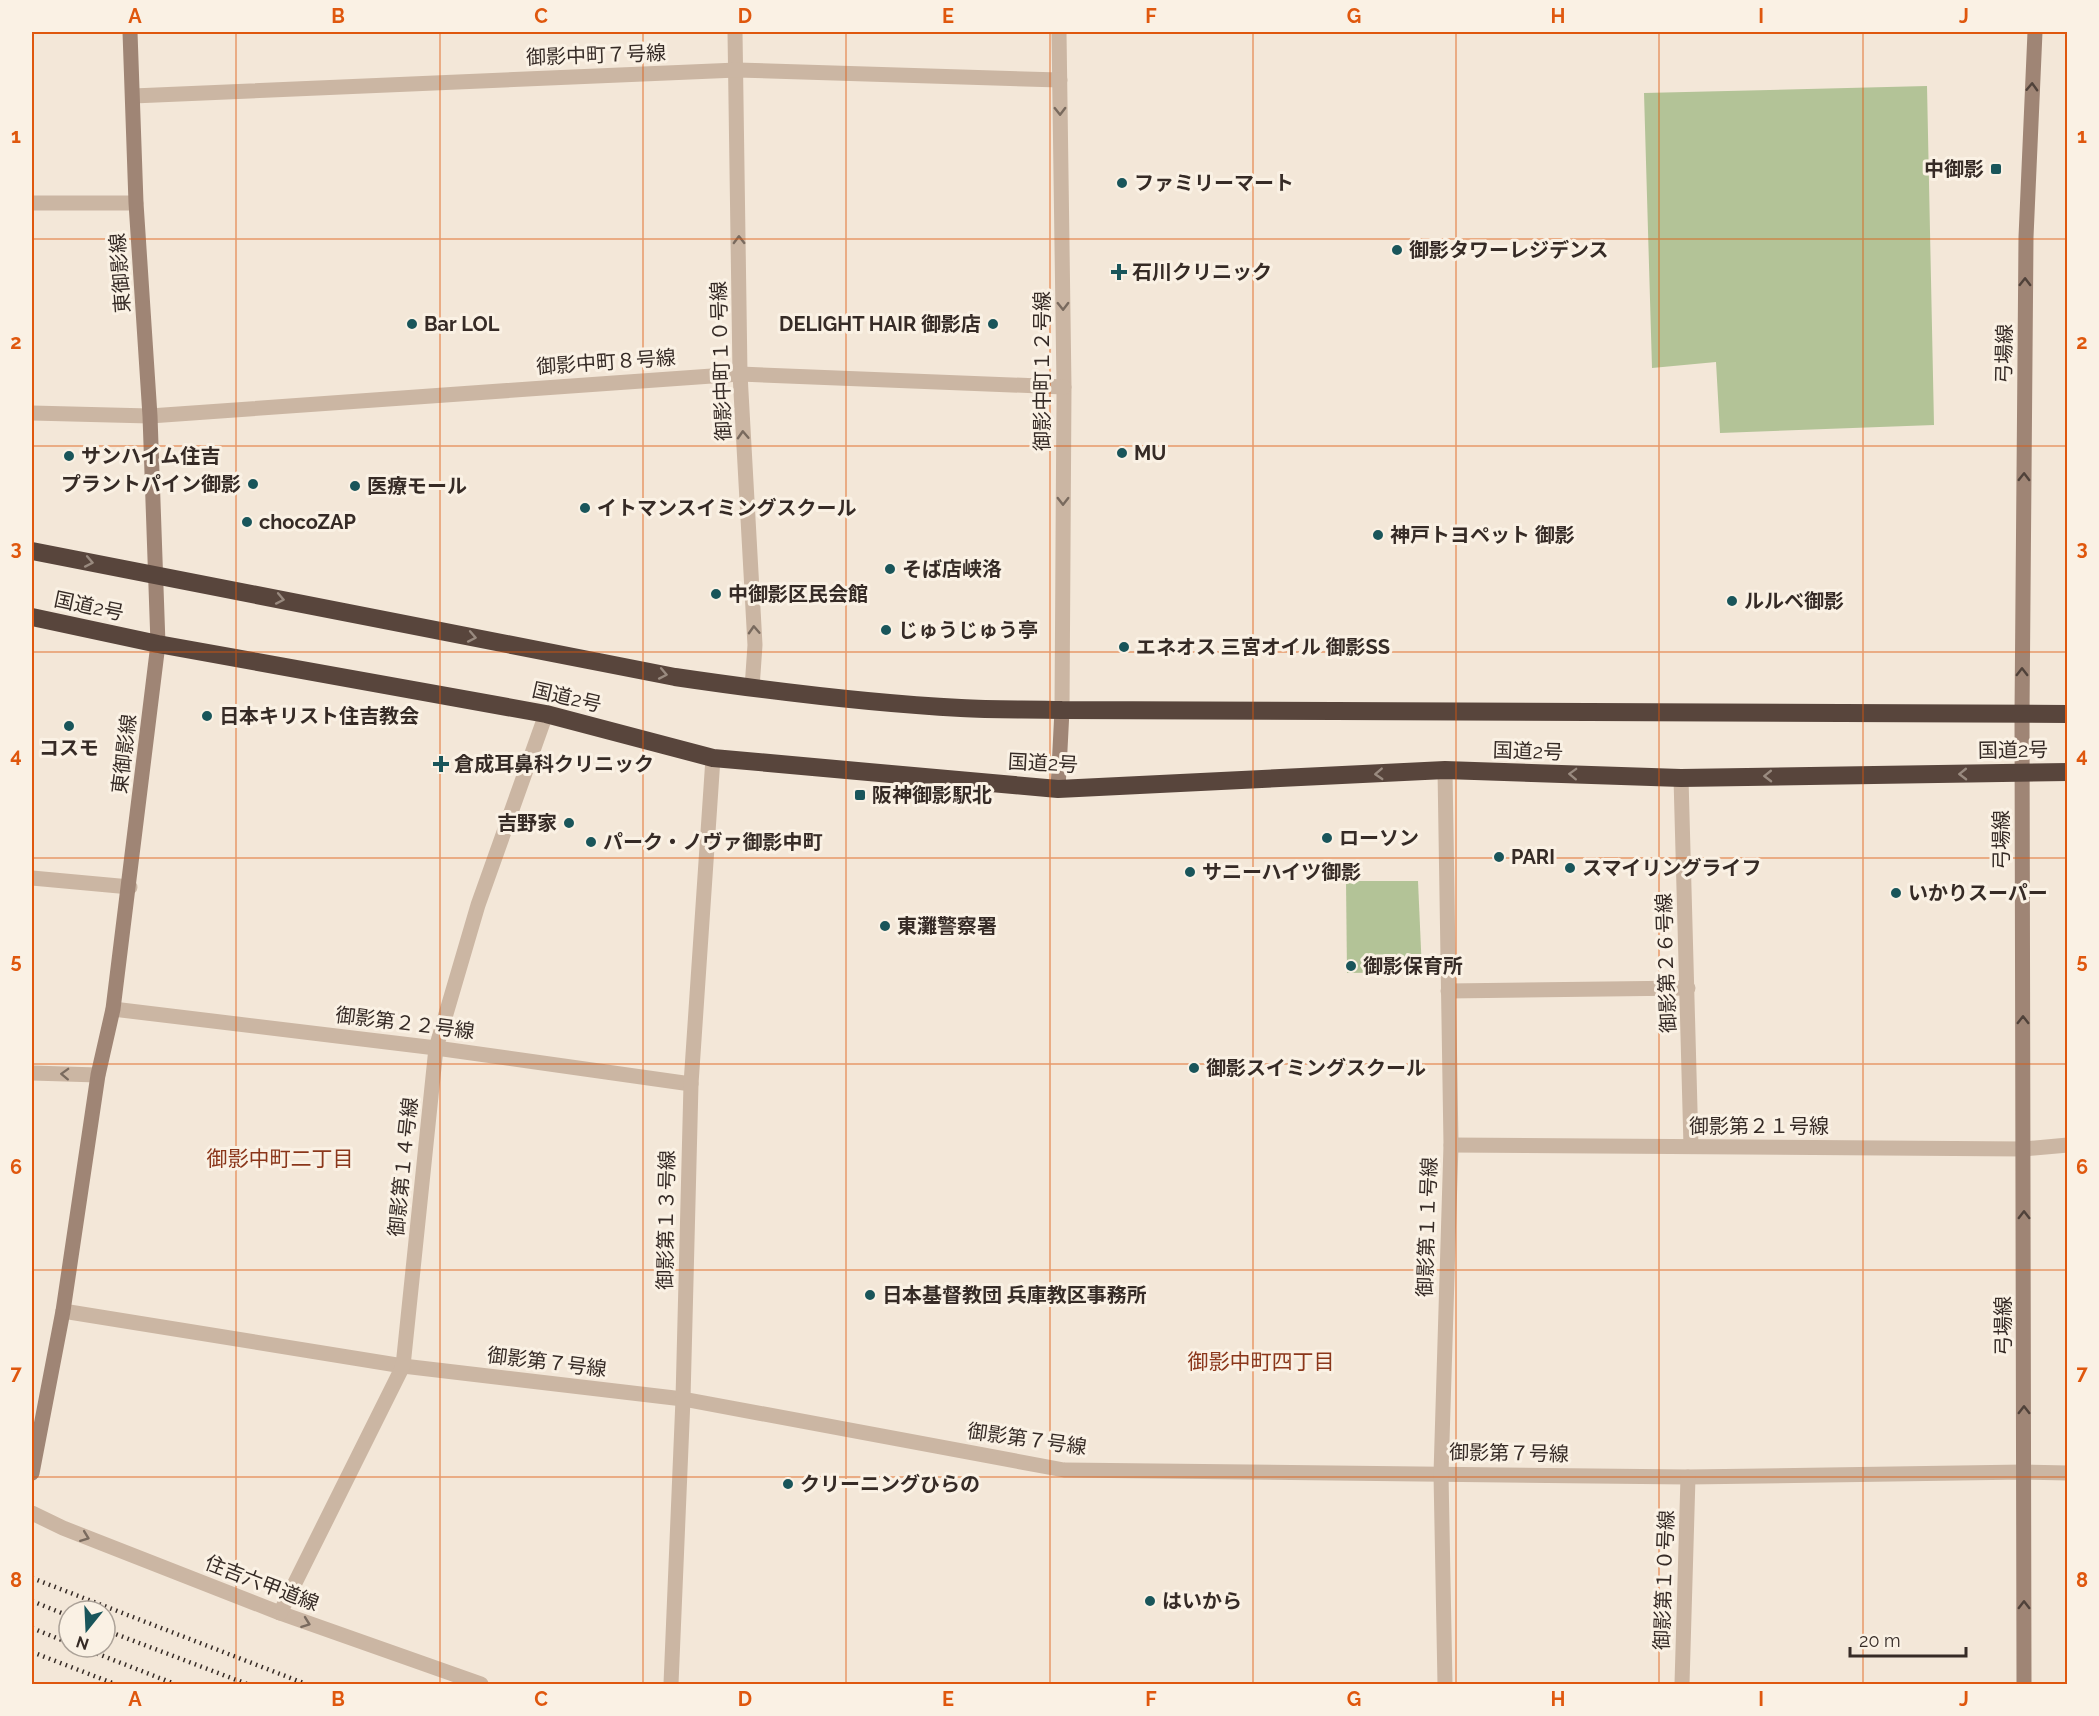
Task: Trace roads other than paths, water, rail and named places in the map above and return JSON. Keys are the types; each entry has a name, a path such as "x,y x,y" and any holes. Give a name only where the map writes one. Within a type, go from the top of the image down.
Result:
{"highway":[{"name":"国道2号","path":"32,551 675,676 752,688 872,702 952,708 1062,710 2067,714"},
{"name":"国道2号","path":"32,617 159,644 546,714 712,758 1058,789 1445,771 1682,778 2067,772"}],"street":[{"name":"東御影線","path":"32,1473 63,1311 98,1075 114,1009 159,644 150,416 136,203 130,32"},
{"name":"御影中町１０号線","path":"735,32 740,374 755,645 752,688"},
{"name":"御影中町１２号線","path":"1059,32 1064,387 1062,710"},
{"name":"弓場線","path":"2024,1684 2022,715 2026,237 2035,32"},
{"name":"御影中町７号線","path":"133,96 737,70 1060,80"},
{"path":"32,203 136,203"},
{"name":"御影中町８号線","path":"32,413 150,416 740,374 1064,387"},
{"path":"1058,789 1062,710"},
{"name":"御影第１４号線","path":"280,1613 403,1366 436,1048 478,905 546,714"},
{"name":"御影第１３号線","path":"671,1684 683,1400 691,1084 712,758"},
{"name":"御影第１１号線","path":"1445,771 1451,1145 1441,1474 1445,1684"},
{"name":"御影第２６号線","path":"1682,778 1691,1146"},
{"path":"32,878 130,886"},
{"path":"1448,990 1688,988"},
{"name":"御影第２２号線","path":"114,1009 436,1048 691,1084"},
{"path":"32,1072 98,1075"},
{"name":"御影第２１号線","path":"1451,1145 2024,1149 2067,1145"},
{"name":"御影第７号線","path":"63,1311 403,1366 683,1400 1064,1470 1688,1476 2067,1473"},
{"name":"御影第１０号線","path":"1682,1684 1688,1476"},
{"name":"住吉六甲道線","path":"32,1513 63,1528 280,1613 481,1684"}],"railway":[{"path":"32,1578 306,1684"},
{"path":"32,1601 57,1611"},
{"path":"32,1628 57,1638"},
{"path":"117,1635 247,1684"},
{"path":"32,1652 115,1684"},
{"path":"111,1659 175,1684"}],"place":[{"name":"中御影","path":"1996,169"},
{"name":"ファミリーマート","path":"1122,183"},
{"name":"御影タワーレジデンス","path":"1397,250"},
{"name":"石川クリニック","path":"1119,272"},
{"name":"Bar LOL","path":"412,324"},
{"name":"DELIGHT HAIR 御影店","path":"993,324"},
{"name":"MU","path":"1122,453"},
{"name":"サンハイム住吉","path":"69,456"},
{"name":"プラントパイン御影","path":"253,484"},
{"name":"医療モール","path":"355,486"},
{"name":"イトマンスイミングスクール","path":"585,508"},
{"name":"chocoZAP","path":"247,522"},
{"name":"神戸トヨペット 御影","path":"1378,535"},
{"name":"そば店峡洛","path":"890,569"},
{"name":"中御影区民会館","path":"716,594"},
{"name":"ルルベ御影","path":"1732,601"},
{"name":"じゅうじゅう亭","path":"886,630"},
{"name":"エネオス 三宮オイル 御影SS","path":"1124,647"},
{"name":"日本キリスト住吉教会","path":"207,716"},
{"name":"コスモ","path":"69,726"},
{"name":"倉成耳鼻科クリニック","path":"441,764"},
{"name":"阪神御影駅北","path":"860,795"},
{"name":"吉野家","path":"569,823"},
{"name":"ローソン","path":"1327,838"},
{"name":"パーク・ノヴァ御影中町","path":"591,842"},
{"name":"PARI","path":"1499,857"},
{"name":"スマイリングライフ","path":"1570,868"},
{"name":"サニーハイツ御影","path":"1190,872"},
{"name":"いかりスーパー","path":"1896,893"},
{"name":"東灘警察署","path":"885,926"},
{"name":"御影保育所","path":"1351,966"},
{"name":"御影スイミングスクール","path":"1194,1068"},
{"name":"日本基督教団 兵庫教区事務所","path":"870,1295"},
{"name":"クリーニングひらの","path":"788,1484"},
{"name":"はいから","path":"1150,1601"}],"district":[{"name":"御影中町二丁目","path":"280,1158"},
{"name":"御影中町四丁目","path":"1261,1361"}]}
